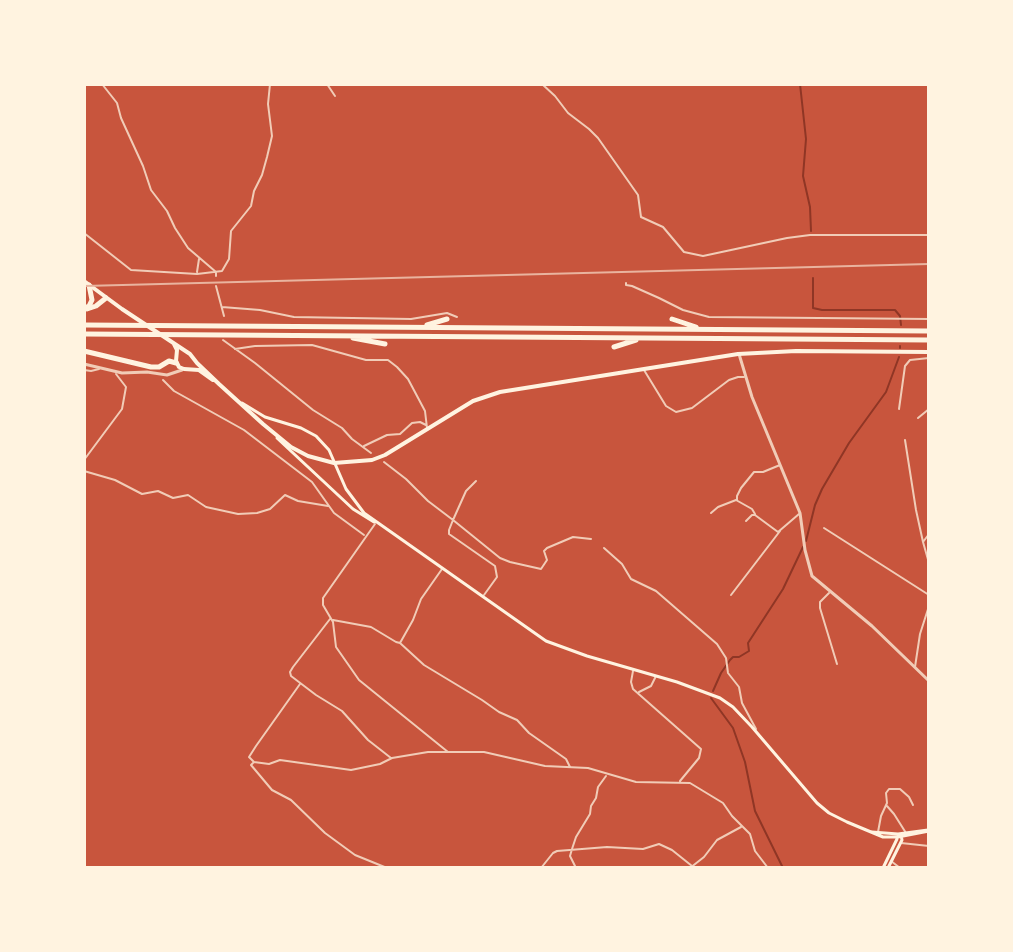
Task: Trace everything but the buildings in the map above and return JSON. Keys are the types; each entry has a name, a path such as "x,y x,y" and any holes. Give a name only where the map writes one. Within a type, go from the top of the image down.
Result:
{"highway":[{"path":"84,309 92,300 87,283"},
{"path":"84,309 96,306 106,298"},
{"path":"418,327 447,319"},
{"path":"672,319 705,329"},
{"path":"84,325 929,331"},
{"path":"84,334 929,340"},
{"path":"340,335 385,344"},
{"path":"614,347 645,338"},
{"path":"84,351 151,367 159,367 169,361 177,362"}],"main road":[{"path":"87,283 190,354 353,509 376,522"},
{"path":"173,343 177,350 177,362"},
{"path":"177,362 180,353 186,352"},
{"path":"263,424 308,456 345,464 372,460 396,450 427,427 490,394 738,354 929,352"},
{"path":"186,369 193,358"},
{"path":"177,362 186,369 199,370 219,384"},
{"path":"237,400 265,417 306,430 320,439 332,454 349,495 359,507 550,643 720,698 733,707 758,734 817,803 835,816 877,834 901,835 929,830"},
{"path":"877,834 888,842 889,860"},
{"path":"886,868 900,843 901,835"},
{"path":"890,852 901,835"}],"street":[{"path":"102,84 117,103 151,190 182,239 216,274"},
{"path":"84,233 131,270 197,274 222,271 230,255 231,231 251,206 262,175 272,136 268,104 270,84"},
{"path":"327,84 335,96"},
{"path":"542,84 568,113 598,138 638,195 641,217 663,227 684,252 703,256 810,235 929,235"},
{"path":"197,274 199,259"},
{"path":"626,283 683,310 709,317 929,319"},
{"path":"216,286 224,316"},
{"path":"222,307 260,310 290,317 351,320 411,319 447,313 457,317"},
{"path":"223,340 371,453"},
{"path":"235,349 312,345 366,360 388,360 408,379 425,411 427,427"},
{"path":"738,354 800,513 812,576 872,626 929,681"},
{"path":"899,409 903,370 907,362 929,358"},
{"path":"173,374 177,362"},
{"path":"84,364 114,372 164,375 186,369"},
{"path":"84,370 100,368"},
{"path":"643,369 663,402 676,412 692,408 729,380 745,377"},
{"path":"84,460 123,405 126,387 114,372"},
{"path":"163,380 174,391 229,420 312,482 328,506 365,536"},
{"path":"918,418 929,409"},
{"path":"363,447 385,435 400,434 415,422 427,427"},
{"path":"905,440 916,510 929,563"},
{"path":"384,462 500,558 541,569 546,565 544,551 549,547 573,537 591,539"},
{"path":"737,500 741,488 754,472 780,465"},
{"path":"84,471 115,480 142,494 158,491 173,498 188,495 206,507 238,514 270,509 285,495 298,501 328,506"},
{"path":"476,481 466,491 449,534 496,569 496,580 482,597"},
{"path":"711,513 737,500"},
{"path":"737,500 780,531"},
{"path":"731,595 780,531 800,513"},
{"path":"746,521 755,515"},
{"path":"376,522 323,598 323,605 331,619 337,649 359,680 449,752"},
{"path":"824,528 929,595"},
{"path":"923,542 929,534"},
{"path":"604,548 622,564 631,579 656,591 717,644 758,734"},
{"path":"400,643 421,599 442,569"},
{"path":"830,592 820,602 820,608 837,664"},
{"path":"915,668 920,634 929,606"},
{"path":"331,619 371,627 400,643 424,665 517,720 529,733 566,759 570,767"},
{"path":"331,619 291,670 291,676 342,711 368,740 392,758"},
{"path":"633,670 631,685 701,749 699,758 680,782"},
{"path":"638,693 649,688 656,676"},
{"path":"300,684 262,734 249,757 254,762 271,764 280,760 351,770 392,758 431,752 488,752 545,766 588,768 636,782 680,782 694,785 718,799 750,834 755,851 768,868"},
{"path":"254,762 251,765 272,790 291,800 325,833 355,855 387,868"},
{"path":"576,868 570,856 572,849 596,798 598,787 607,775"},
{"path":"877,834 889,789 902,791 913,805"},
{"path":"886,806 894,814 901,835"},
{"path":"541,868 555,852 615,847 641,849 661,845 672,850 691,867 704,857 717,840 742,827"},
{"path":"900,843 929,846"},
{"path":"889,860 900,868"}],"waterway":[{"path":"800,84 806,139 803,176 810,207 811,231"},
{"path":"813,278 813,308 895,310 900,316 901,325"},
{"path":"806,541 822,489 849,443 886,392 899,357"},
{"path":"713,691 730,660 749,651 748,643 783,589 803,547"},
{"path":"711,698 733,728 745,762 755,811 783,868"}],"railway":[{"path":"84,286 929,264"}]}
